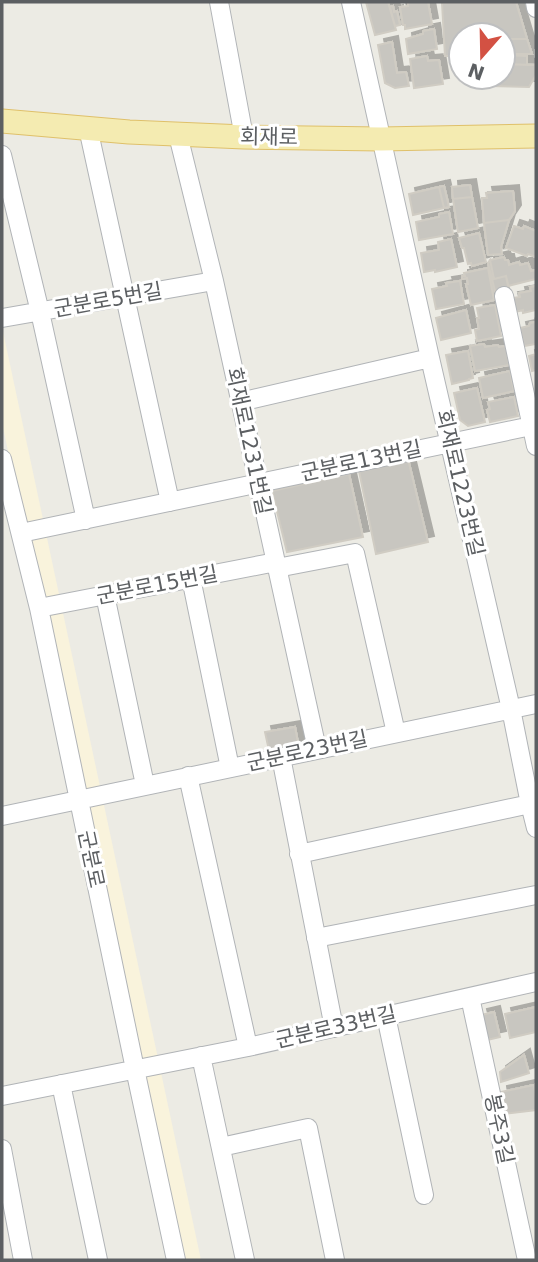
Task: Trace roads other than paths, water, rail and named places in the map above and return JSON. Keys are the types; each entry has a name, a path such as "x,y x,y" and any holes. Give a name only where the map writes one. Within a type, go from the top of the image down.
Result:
{"main road":[{"name":"회재로","path":"2,121 178,135 244,137 382,139 536,136"}],"street":[{"path":"219,2 244,137"},
{"name":"회재로1223번길","path":"351,2 512,709 536,828"},
{"path":"535,2 536,8"},
{"path":"88,128 170,502"},
{"name":"회재로1231번길","path":"178,135 214,281 317,749"},
{"path":"2,155 86,520"},
{"name":"군분로5번길","path":"2,318 214,281"},
{"path":"504,296 534,425 536,446"},
{"path":"240,402 430,358"},
{"name":"군분로13번길","path":"21,533 534,425"},
{"name":"군분로","path":"2,458 39,608 176,1260"},
{"name":"군분로15번길","path":"39,608 191,578 355,553 396,733"},
{"path":"191,578 230,768"},
{"path":"105,595 145,785"},
{"name":"군분로23번길","path":"2,816 536,704"},
{"path":"281,757 334,1028"},
{"path":"188,776 247,1047"},
{"path":"299,854 530,804"},
{"path":"316,938 536,895"},
{"name":"군분로33번길","path":"2,1096 247,1047 536,982"},
{"name":"봉주3길","path":"470,997 527,1260"},
{"path":"386,1016 424,1195"},
{"path":"201,1056 245,1260"},
{"path":"61,1084 97,1260"},
{"path":"221,1147 308,1128 335,1260"},
{"path":"2,1149 23,1260"}]}
